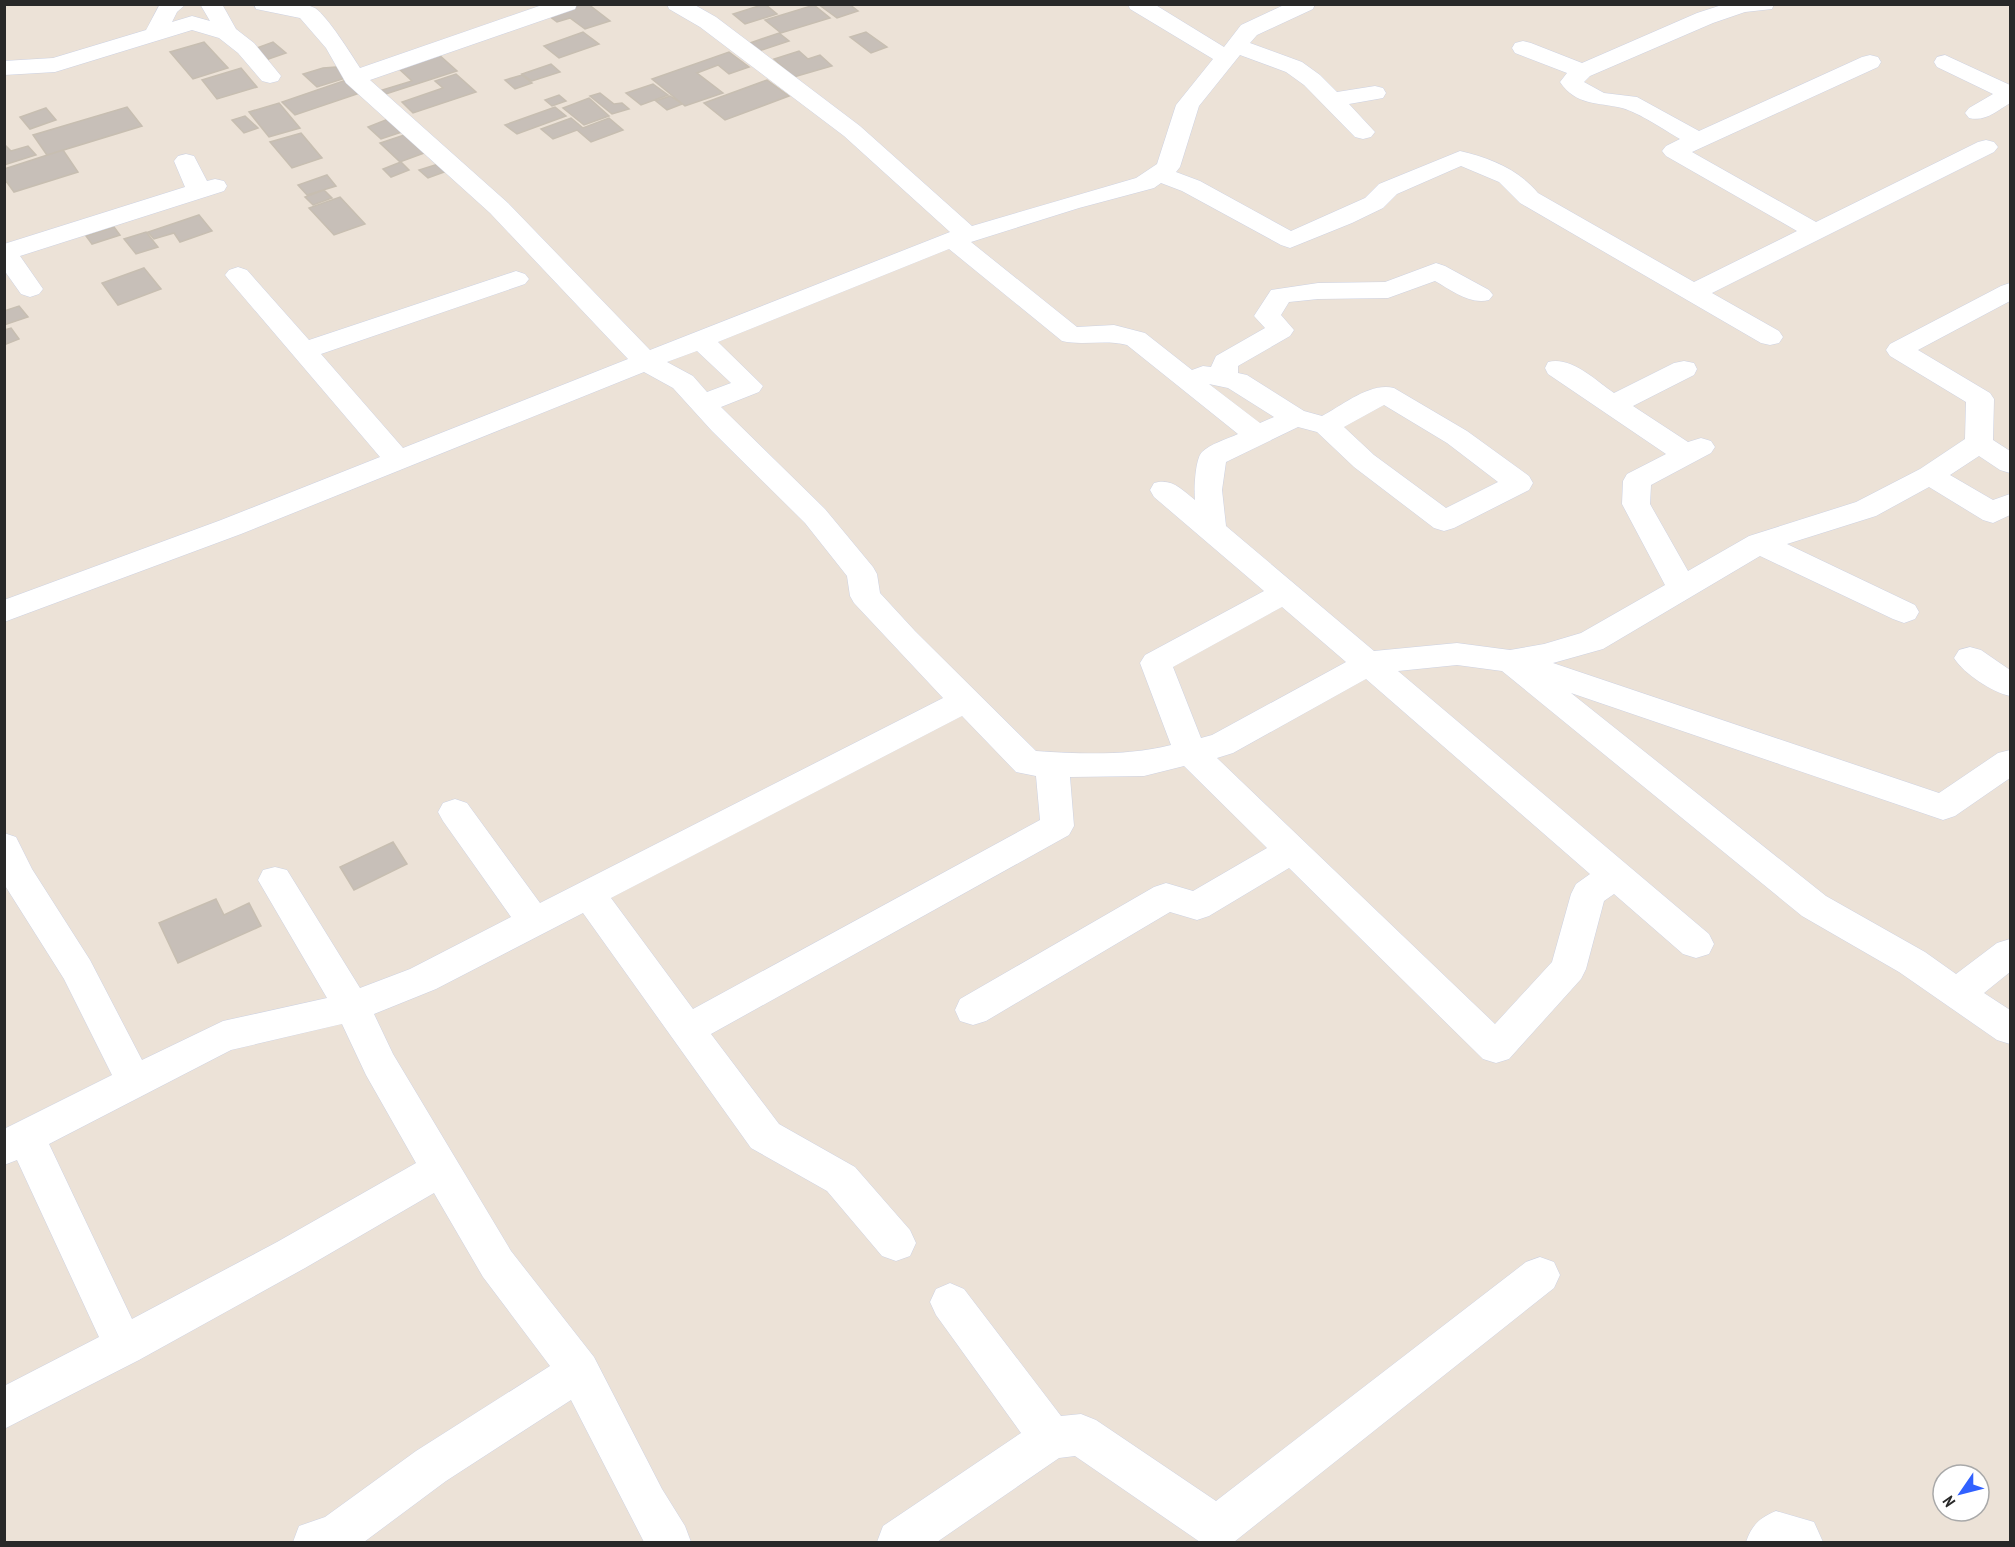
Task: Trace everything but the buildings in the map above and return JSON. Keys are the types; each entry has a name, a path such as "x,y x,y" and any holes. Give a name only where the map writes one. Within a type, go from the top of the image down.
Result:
{"street":[{"path":"155,34 168,8 176,4"},
{"path":"210,4 227,33"},
{"path":"264,4 302,9 335,45 354,78 499,208 646,362 683,382 702,404 815,516 862,574 865,596 1029,763 1083,766 1143,764 1221,745 1369,663 1457,654 1510,661 1943,807 2010,762"},
{"path":"354,78 567,4"},
{"path":"677,4 708,22 852,131 960,237 982,265 1071,335 1114,333 1136,339 1257,435"},
{"path":"1138,4 1231,51 1294,67 1312,80 1363,132"},
{"path":"4,612 231,526 960,237 1070,203 1145,183 1168,167 1188,105 1249,30 1305,4"},
{"path":"1699,140 1629,102 1600,99 1583,92 1571,82 1582,71 1706,18 1742,6 1764,4"},
{"path":"4,68 55,65 192,24 227,33 246,48 270,76"},
{"path":"1523,48 1582,71"},
{"path":"1814,231 1674,151 1870,62"},
{"path":"1945,62 2010,94"},
{"path":"1331,100 1376,93"},
{"path":"1977,113 2010,94"},
{"path":"1692,293 1986,147"},
{"path":"1158,174 1191,186 1290,240 1374,203 1388,189 1460,158 1496,170 1519,184 1529,198 1770,337"},
{"path":"30,289 5,252 207,188 186,161"},
{"path":"1224,379 1225,362 1281,330 1267,316 1280,295 1318,291 1388,290 1436,271 1480,295"},
{"path":"238,274 398,460"},
{"path":"302,351 516,279"},
{"path":"1978,443 1980,399 1899,350 2010,291"},
{"path":"701,340 749,386 702,404"},
{"path":"1171,367 1238,381 1295,418 1326,425 1364,461 1444,521 1519,483 1457,437 1384,394 1326,425"},
{"path":"1558,368 1613,405 1694,451 1637,481 1636,504 1682,588"},
{"path":"1613,405 1684,369"},
{"path":"1212,530 1208,490 1213,457 1295,418"},
{"path":"1978,443 2010,464"},
{"path":"1510,661 1544,655 1592,641 1759,543 1866,509 1930,475 1978,443"},
{"path":"1930,475 1994,513 2010,503"},
{"path":"1164,490 1696,944"},
{"path":"1759,543 1904,612"},
{"path":"1285,592 1155,663 1190,752 1496,1048 1568,969 1588,894 1615,874"},
{"path":"1970,658 2010,685"},
{"path":"1510,661 1814,906 1912,962 2010,1029"},
{"path":"124,1346 15,1142 223,1036 352,1007 423,979 966,700"},
{"path":"687,1030 1057,826 1052,764"},
{"path":"455,812 534,922"},
{"path":"4,846 16,875 77,970 134,1082"},
{"path":"973,1010 1166,897 1197,906 1290,851"},
{"path":"275,880 352,1007 380,1064 497,1264 579,1371 655,1537"},
{"path":"588,893 765,1136 841,1179 896,1243"},
{"path":"1956,994 2010,953"},
{"path":"4,1408 291,1255 440,1169"},
{"path":"899,1542 1051,1438 1081,1435 1217,1528 1540,1275"},
{"path":"950,1302 1051,1438"},
{"path":"315,1542 335,1537 431,1466 579,1371"},
{"path":"1768,1542 1776,1533 1798,1539 1801,1542"}]}
